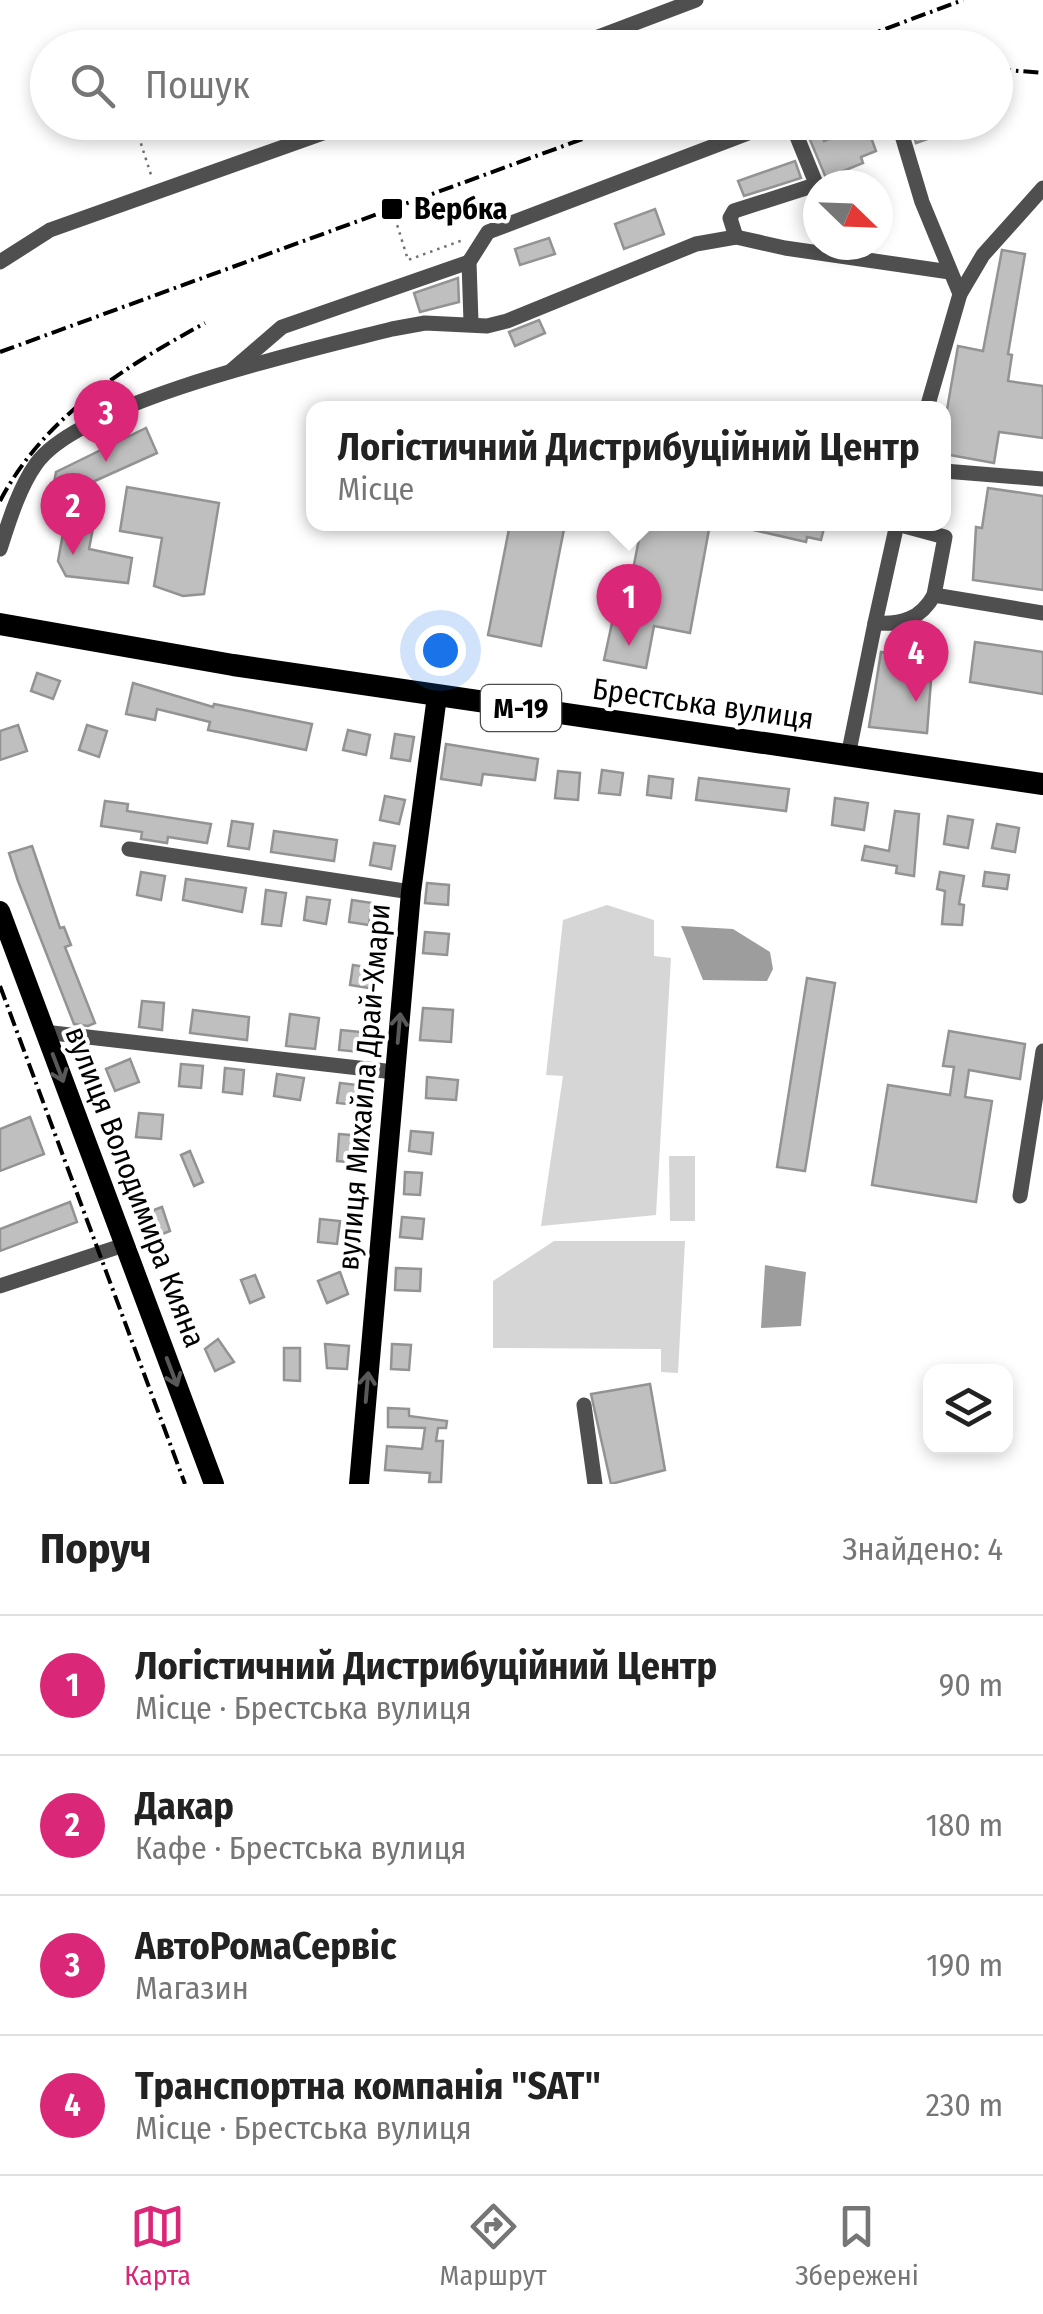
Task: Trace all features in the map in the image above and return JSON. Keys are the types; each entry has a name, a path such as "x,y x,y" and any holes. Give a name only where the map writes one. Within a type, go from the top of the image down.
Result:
{"highway":[{"name":"Брестська вулиця","path":"0,624 437,696 1043,784"}],"main road":[{"name":"вулиця Михайла Драй-Хмари","path":"359,1484 411,892 437,696"},
{"name":"вулиця Володимира Кияна","path":"0,911 214,1484"}],"street":[{"path":"616,30 696,0"},
{"path":"0,262 50,230 305,140"},
{"path":"472,322 469,262 488,232 730,140"},
{"path":"736,236 730,218 734,211 812,186 815,181 799,140"},
{"path":"904,140 958,301"},
{"path":"929,401 958,301 983,255 1043,188"},
{"path":"0,549 28,478 50,449 134,406 228,373 392,329 472,322 487,326 507,321 696,244 736,236 785,248 950,272"},
{"path":"228,373 282,327 469,262"},
{"path":"951,471 1043,479"},
{"path":"848,756 895,531"},
{"path":"875,624 905,622 919,614 934,595 945,537 923,531"},
{"path":"934,595 1043,613"},
{"path":"129,849 411,892"},
{"path":"44,1032 394,1072"},
{"path":"1020,1196 1043,1050"},
{"path":"0,1286 124,1245"},
{"path":"584,1405 595,1484"}],"path":[{"path":"140,140 157,194"},
{"path":"395,218 408,260 488,232"}],"shaded area":[{"path":"607,905 654,920 654,956 671,958 656,1215 541,1226 563,1076 546,1075 563,920"},
{"path":"681,926 733,929 770,952 773,969 767,981 703,980"},
{"path":"669,1156 695,1156 695,1221 670,1221"},
{"path":"554,1241 685,1241 678,1373 661,1372 661,1349 493,1348 493,1281"},
{"path":"765,1265 806,1272 801,1326 761,1328"}],"building":[{"path":"810,140 872,140 876,151 861,157 863,163 846,170 823,170"},
{"path":"795,161 801,178 744,196 738,181"},
{"path":"655,209 664,234 624,249 615,224"},
{"path":"549,238 555,254 520,265 515,249"},
{"path":"1002,250 1025,254 1008,354 1012,355 1008,381 1043,386 1043,438 999,432 994,463 951,455 948,401 958,346 983,351"},
{"path":"458,278 459,302 420,312 414,293"},
{"path":"539,320 545,333 515,346 509,332"},
{"path":"146,428 157,453 77,489 74,502 51,499 56,472"},
{"path":"127,487 219,503 204,594 183,596 154,586 162,538 120,531"},
{"path":"988,488 1043,496 1043,590 973,580 976,527 982,528"},
{"path":"65,522 93,528 89,549 132,558 128,583 66,576 58,561"},
{"path":"509,531 564,531 541,646 488,635"},
{"path":"641,531 709,531 690,633 654,626 646,668 604,660 612,623 622,625"},
{"path":"758,531 823,531 821,540 807,537 806,542"},
{"path":"975,642 1043,652 1043,694 970,682"},
{"path":"881,652 928,659 927,666 932,667 927,733 869,727"},
{"path":"37,673 60,681 53,699 31,691"},
{"path":"133,683 213,707 214,704 312,724 306,750 208,730 210,722 157,709 155,720 126,714"},
{"path":"18,725 27,751 0,760 0,731"},
{"path":"87,725 107,731 99,757 79,750"},
{"path":"348,730 370,735 366,755 343,750"},
{"path":"395,734 414,737 410,761 391,758"},
{"path":"446,744 538,759 535,780 483,774 481,785 441,779"},
{"path":"602,770 623,773 620,795 599,793"},
{"path":"558,771 580,773 578,800 555,798"},
{"path":"649,776 673,779 671,798 647,795"},
{"path":"699,778 789,789 786,811 696,800"},
{"path":"385,796 405,800 399,824 380,820"},
{"path":"835,798 868,803 864,830 832,825"},
{"path":"105,801 128,804 127,811 211,824 207,843 168,837 167,843 141,839 142,832 101,826"},
{"path":"895,811 919,814 914,876 896,873 897,866 862,860 865,846 889,851"},
{"path":"948,816 973,820 968,848 944,844"},
{"path":"232,821 253,824 249,849 228,846"},
{"path":"997,824 1019,828 1015,852 992,848"},
{"path":"274,831 337,840 334,861 271,852"},
{"path":"374,843 395,846 391,869 370,865"},
{"path":"32,846 60,928 64,927 71,945 65,947 95,1023 88,1026 74,1024 9,853"},
{"path":"141,872 165,876 161,900 137,895"},
{"path":"940,872 964,876 959,904 964,905 962,925 942,924 945,891 937,889"},
{"path":"985,872 1009,875 1007,889 983,886"},
{"path":"186,879 246,888 242,912 183,900"},
{"path":"427,883 449,885 448,905 425,903"},
{"path":"266,890 286,893 281,926 262,924"},
{"path":"307,897 330,900 326,924 304,920"},
{"path":"352,900 372,903 369,925 349,922"},
{"path":"425,932 449,934 447,955 423,953"},
{"path":"353,965 378,969 375,989 350,985"},
{"path":"807,978 835,983 805,1171 777,1167"},
{"path":"142,1001 164,1003 162,1030 139,1027"},
{"path":"423,1008 453,1010 451,1042 420,1040"},
{"path":"193,1010 249,1017 247,1040 190,1033"},
{"path":"290,1014 319,1018 315,1049 286,1046"},
{"path":"341,1030 371,1033 369,1053 339,1050"},
{"path":"949,1031 1025,1044 1020,1079 969,1070 965,1097 992,1101 976,1202 872,1185 888,1085 950,1095 954,1067 943,1066"},
{"path":"130,1059 139,1082 115,1091 106,1069"},
{"path":"181,1064 203,1066 201,1088 179,1086"},
{"path":"225,1068 244,1070 242,1094 223,1092"},
{"path":"277,1074 304,1078 300,1100 274,1096"},
{"path":"427,1077 458,1080 456,1100 426,1098"},
{"path":"340,1083 358,1085 356,1105 337,1103"},
{"path":"139,1113 163,1115 161,1139 136,1137"},
{"path":"30,1117 44,1154 0,1171 0,1129"},
{"path":"411,1131 433,1133 431,1154 409,1151"},
{"path":"339,1134 362,1136 360,1163 337,1161"},
{"path":"190,1151 203,1182 194,1186 181,1155"},
{"path":"405,1172 422,1173 420,1195 404,1194"},
{"path":"70,1202 77,1222 0,1251 0,1229"},
{"path":"162,1207 170,1231 147,1240 138,1216"},
{"path":"402,1217 424,1219 422,1239 400,1237"},
{"path":"320,1219 340,1221 337,1244 318,1242"},
{"path":"396,1268 421,1269 420,1291 395,1290"},
{"path":"340,1272 348,1294 327,1303 318,1281"},
{"path":"255,1275 264,1297 250,1303 241,1280"},
{"path":"218,1339 234,1362 215,1371 205,1349"},
{"path":"325,1344 349,1346 347,1369 327,1368"},
{"path":"392,1344 411,1345 409,1370 391,1369"},
{"path":"284,1348 300,1348 300,1381 284,1380"},
{"path":"650,1384 665,1470 611,1484 591,1394"},
{"path":"388,1408 409,1409 409,1416 447,1421 446,1428 438,1428 436,1441 443,1441 441,1482 429,1482 430,1473 385,1470 387,1446 422,1449 425,1428 388,1427"}],"railway":[{"path":"882,30 963,0"},
{"path":"1013,70 1043,73"},
{"path":"0,352 580,140"},
{"path":"0,501 18,471 63,419 116,377 205,323"},
{"path":"0,986 185,1484"}],"place":[{"name":"Вербка","path":"392,209"},
{"name":"АвтоРомаСервіс","path":"106,462"},
{"name":"Дакар","path":"73,555"},
{"name":"Логістичний Дистрибуційний Центр","path":"629,646"},
{"name":"Транспортна компанія \"SAT\"","path":"916,702"}]}
